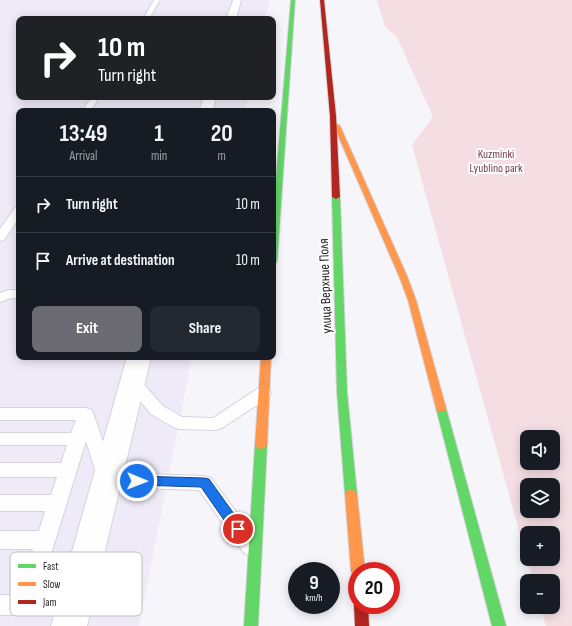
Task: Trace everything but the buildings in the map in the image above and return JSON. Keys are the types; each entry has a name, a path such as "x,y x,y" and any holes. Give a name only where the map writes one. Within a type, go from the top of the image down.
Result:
{"main road":[{"path":"276,223 293,0"},
{"name":"улица Верхние Поля","path":"322,0 333,116 342,392 357,562"},
{"path":"333,116 412,300 499,626"},
{"path":"252,626 266,360"},
{"path":"361,614 362,626"}],"street":[{"path":"232,16 236,0"},
{"path":"88,552 138,360"},
{"path":"69,626 72,616"}],"lane":[{"path":"148,16 157,0"},
{"path":"0,237 16,214"},
{"path":"0,298 10,294 16,294"},
{"path":"132,382 157,410 179,423 216,424 263,393"},
{"path":"0,414 86,414"},
{"path":"86,414 107,480 204,482 255,552"},
{"path":"42,552 86,414"},
{"path":"0,439 78,439"},
{"path":"0,470 69,470"},
{"path":"0,503 58,503"},
{"path":"0,540 46,540"}],"shaded area":[{"path":"0,0 270,0 266,16 16,16 16,100 247,100 246,108 16,108 16,360 191,360 142,611 142,552 10,552 10,616 141,616 139,626 0,626"}],"green space":[{"name":"Kuzminki Lyublino park","path":"377,0 572,0 572,626 546,626 542,614 560,614 560,574 531,574 529,566 560,566 560,526 520,526 520,534 412,145 433,117 397,37 385,27"}],"traffic: fast":[{"path":"276,223 293,0"},
{"path":"336,197 342,392 351,494"},
{"path":"441,408 499,626"},
{"path":"251,626 261,445"}],"traffic: slow":[{"path":"337,126 403,276 412,300 441,408"},
{"path":"261,445 266,360"},
{"path":"351,494 357,562"}],"traffic: jam":[{"path":"322,0 333,116 336,197"},
{"path":"361,614 362,626"}],"route":[{"path":"137,481 204,482 238,529"}]}
